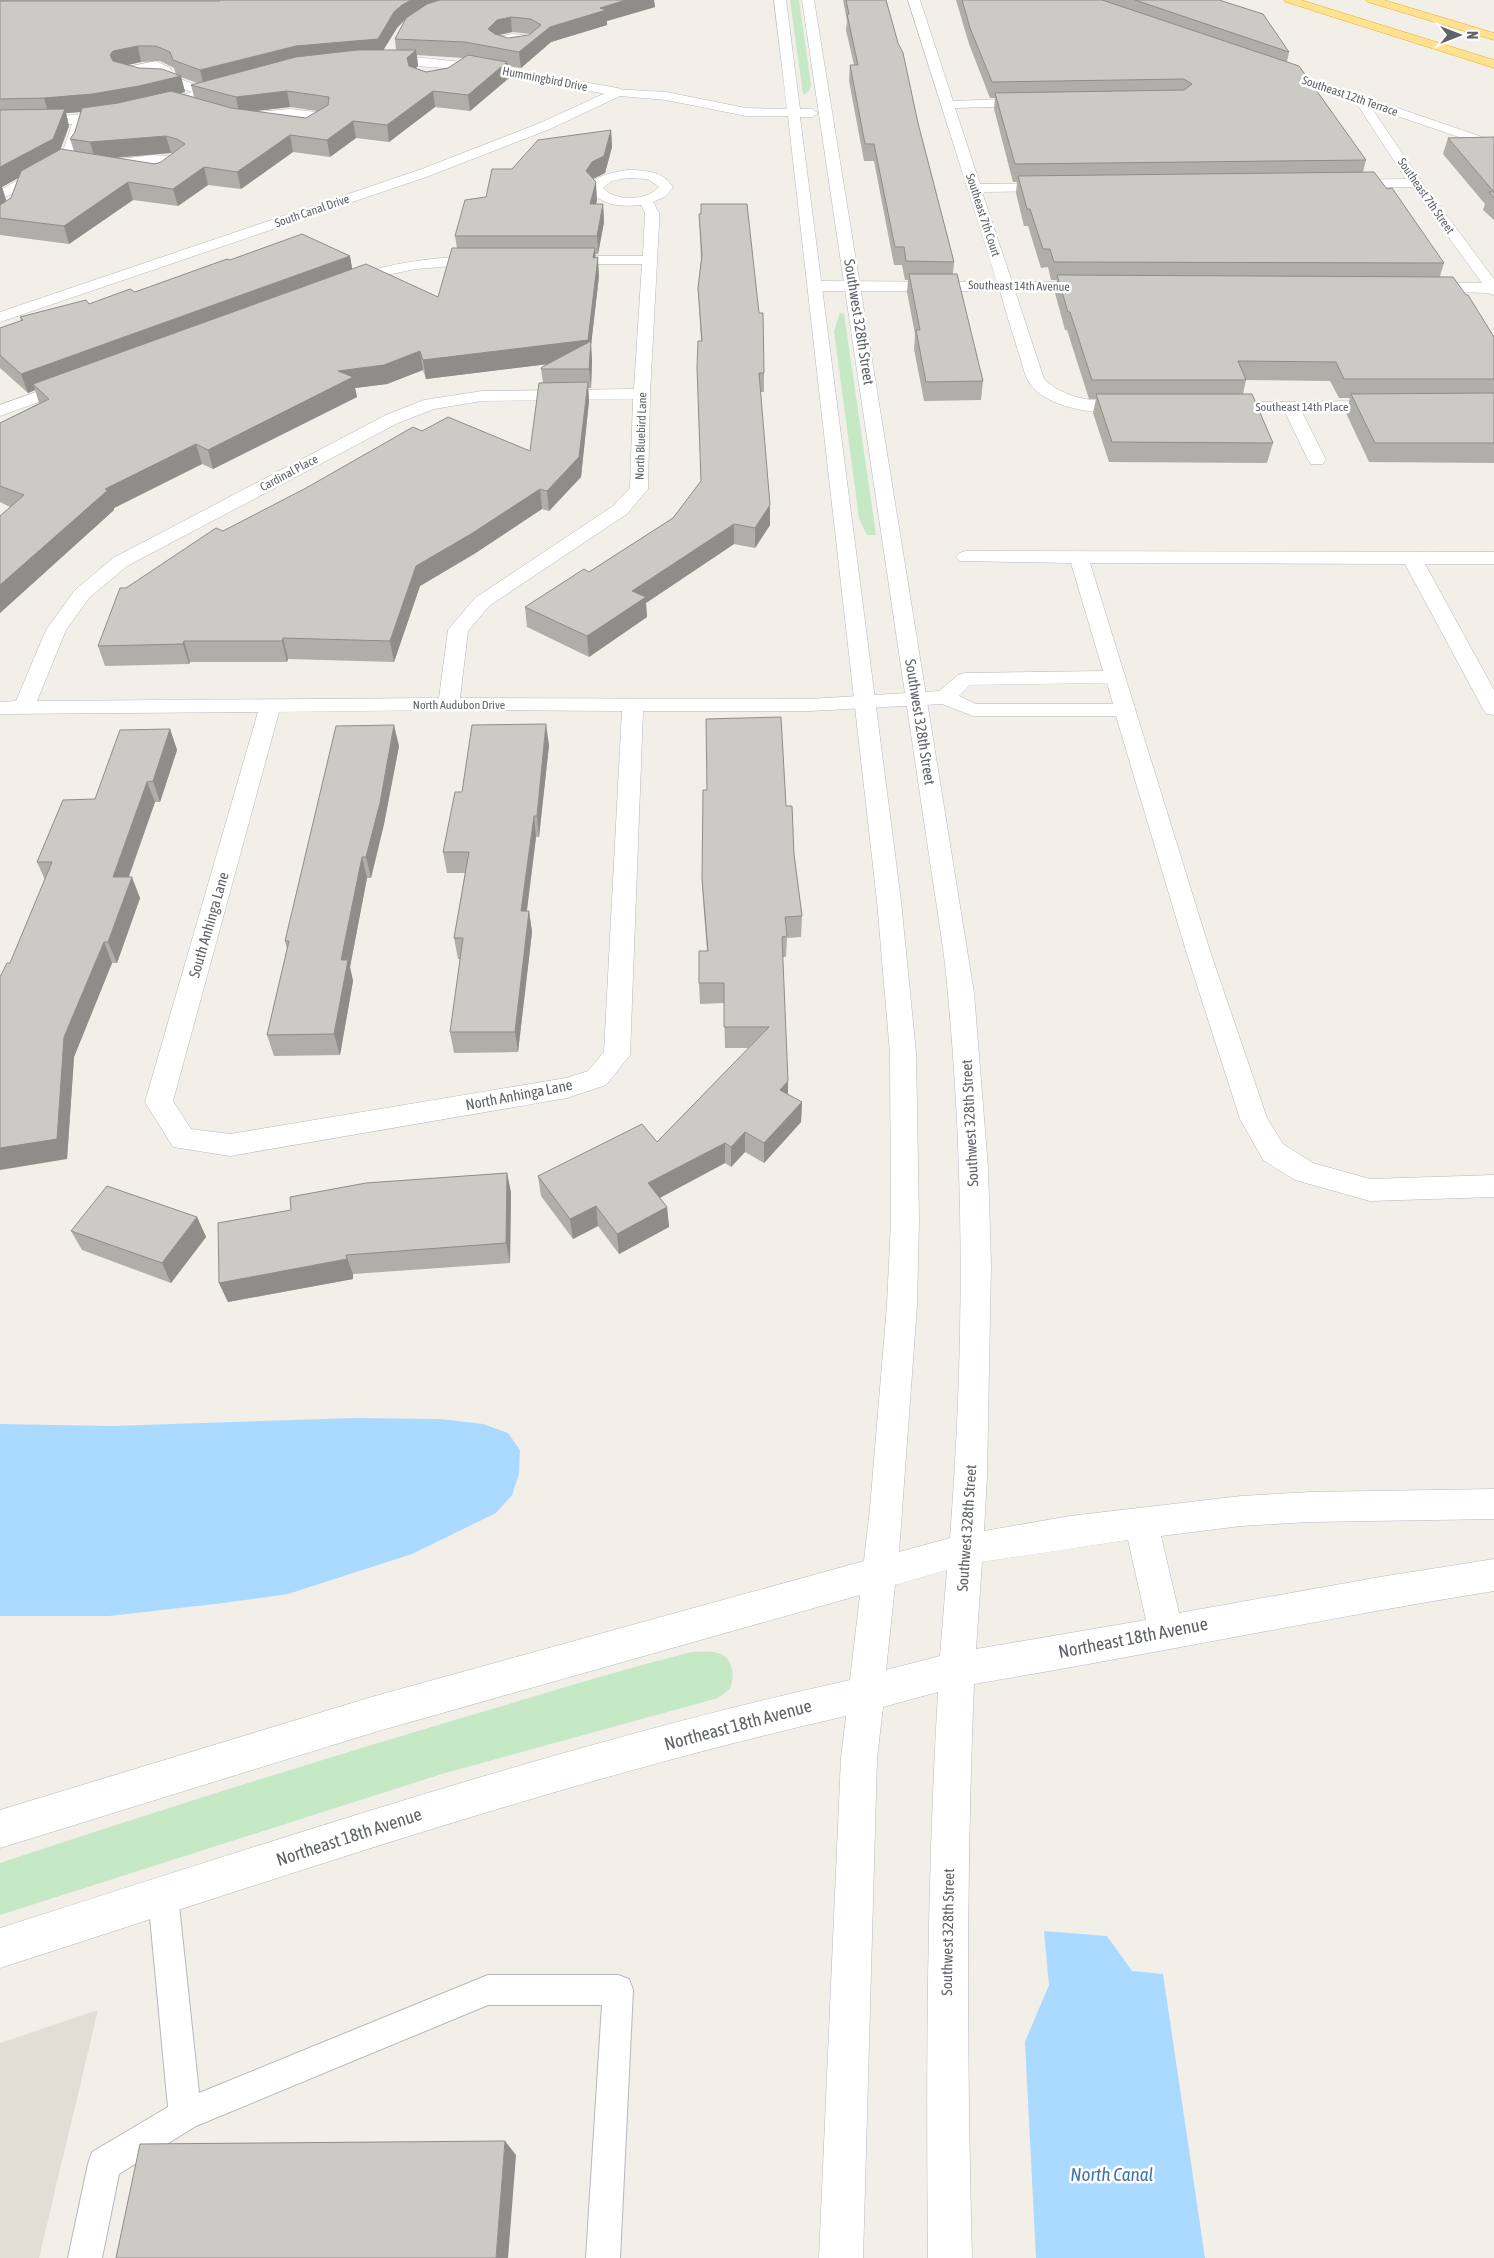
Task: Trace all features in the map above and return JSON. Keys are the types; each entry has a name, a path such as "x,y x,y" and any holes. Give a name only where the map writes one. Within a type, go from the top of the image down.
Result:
{"highway":[{"path":"1290,0 1494,64"},
{"path":"1372,0 1494,37"}],"street":[{"path":"780,0 898,983 903,1053 905,1221 902,1305 889,1482 880,1575 865,1694 856,1827 841,2258"},
{"name":"Southwest 328th Street","path":"808,0 853,285 931,698 961,993 974,1168 975,1353 967,1549 957,1668 951,1789 948,1944 950,2258"},
{"name":"Southeast 7th Court","path":"914,0 1036,381 1046,392 1080,406 1147,406"},
{"path":"480,66 508,48"},
{"name":"Hummingbird Drive","path":"365,60 389,56 467,64 618,92 666,96 737,111 795,114 826,113"},
{"path":"422,72 435,61"},
{"path":"450,77 467,64"},
{"name":"Southeast 12th Terrace","path":"1267,67 1494,145"},
{"path":"168,79 202,92"},
{"path":"0,121 80,119 121,114 243,79"},
{"name":"South Canal Drive","path":"0,317 424,173 545,126 618,92"},
{"path":"175,100 196,109"},
{"name":"Southeast 7th Street","path":"1360,100 1416,183 1493,289"},
{"path":"947,105 1045,102"},
{"path":"290,114 325,117 308,128 230,118 290,114"},
{"path":"0,196 64,160 71,148 80,119"},
{"path":"64,160 88,164 159,175 180,161 153,159 88,164"},
{"path":"1327,184 1416,183"},
{"path":"14,202 19,185"},
{"path":"974,188 1072,187"},
{"name":"North Bluebird Lane","path":"449,704 458,630 482,602 620,510 639,489 652,212 645,200"},
{"path":"334,288 404,266 440,260 502,259"},
{"path":"552,260 650,260"},
{"name":"Southeast 14th Avenue","path":"815,286 1104,287"},
{"path":"1407,288 1493,289"},
{"path":"0,411 82,381"},
{"name":"Cardinal Place","path":"24,707 56,630 82,594 120,562 392,418 430,404 482,396 642,394"},
{"name":"Southeast 14th Place","path":"1205,406 1397,406"},
{"path":"1291,407 1317,460"},
{"path":"966,557 1494,558"},
{"path":"1079,557 1198,952 1254,1119 1273,1152 1305,1172 1370,1190 1494,1186"},
{"path":"1412,558 1494,709"},
{"path":"931,698 965,679 1115,677"},
{"path":"931,698 974,710 1125,710"},
{"name":"North Audubon Drive","path":"0,708 449,704 827,705 931,698"},
{"name":"North Anhinga Lane","path":"184,1139 230,1145 567,1088 597,1078 617,1055 633,705"},
{"name":"South Anhinga Lane","path":"184,1139 159,1102 270,706"},
{"path":"0,1829 509,1675 880,1575 967,1549 1070,1532 1274,1509 1494,1504"},
{"path":"1141,1523 1166,1632"},
{"name":"Northeast 18th Avenue","path":"0,1948 478,1796 754,1719 865,1694 957,1668 1057,1653 1370,1594 1494,1575"}],"lane":[{"path":"163,1896 185,2116"},
{"path":"85,2258 104,2164 185,2116 488,1990 618,1990 603,2258"}],"shaded area":[{"path":"98,2010 39,2258 0,2258 0,2043"}],"green space":[{"path":"790,0 799,0 811,85 809,91 805,94 803,94"},
{"path":"840,313 844,314 876,535 867,535 859,518 834,331"},
{"path":"692,1652 716,1652 723,1655 729,1661 733,1675 732,1684 718,1698 445,1773 0,1915 0,1863 177,1805 356,1750 637,1666"}],"water":[{"path":"353,1418 440,1419 483,1424 508,1433 520,1450 519,1474 512,1495 496,1513 412,1554 288,1594 109,1616 0,1616 0,1424 112,1426"},
{"name":"North Canal","path":"1044,1931 1107,1936 1132,1971 1163,1974 1205,2258 1036,2258 1025,2042 1049,1985"}],"building":[{"path":"411,0 394,12 378,39 296,46 200,70 173,60 170,52 156,46 138,46 113,51 110,55 113,61 139,68 162,69 181,76 92,94 0,99 0,1"},
{"path":"440,0 626,0 600,8 606,10 550,27 519,52 465,42 395,39 406,18 427,4","holes":["511,17 531,19 541,25 529,35 508,38 495,34 488,29 497,20"]},
{"path":"846,0 886,0 898,43 903,53 918,123 954,262 906,261 904,247 895,247 874,144 865,144 850,65 858,65 847,14 849,14"},
{"path":"962,0 1102,0 1299,66 1366,160 1015,164 995,93 1184,90 1192,84 1184,79 992,82 970,28"},
{"path":"1135,0 1219,0 1263,14 1289,52"},
{"path":"357,50 416,50 407,58 409,66 426,72 448,68 468,55 507,62 468,95 433,91 387,125 353,121 327,140 290,135 237,172 204,167 173,189 128,182 64,226 0,218 0,205 11,198 21,171 61,149 155,164 161,162 185,144 177,139 166,136 90,142 70,139 75,132 82,108 118,103 171,91 231,108 306,118 328,105 329,97 287,91 236,97 191,85 296,57"},
{"path":"65,109 53,139 0,167 0,110"},
{"path":"611,130 604,156 592,162 586,171 596,182 590,204 603,204 597,236 455,236 465,200 486,197 492,169 512,169 538,140"},
{"path":"1494,137 1494,192 1448,138"},
{"path":"1374,172 1387,189 1392,188 1444,263 1054,262 1050,249 1043,249 1030,209 1027,209 1018,176"},
{"path":"701,204 747,204 759,313 763,313 764,373 759,373 770,505 755,528 734,524 632,591 646,597 587,636 525,607 584,569 589,572 673,518 701,481 697,367 698,341 702,341 698,288 702,255 699,214 701,214"},
{"path":"302,234 350,256 21,374 0,355 0,328 23,320 20,317 86,300 89,304 130,289 135,292"},
{"path":"452,248 595,248 593,258 598,257 588,340 423,360 420,351 384,365 338,371 353,377 208,450 196,444 105,489 108,490 0,585 0,516 24,495 0,486 0,423 49,399 33,384 366,264 438,297"},
{"path":"909,274 957,274 983,381 926,382 916,330 920,330"},
{"path":"1057,275 1453,277 1466,295 1468,295 1494,337 1494,379 1344,379 1336,362 1238,361 1246,380 1092,380"},
{"path":"591,341 589,369 541,369 542,367"},
{"path":"588,382 579,457 547,491 540,489 471,534 416,566 390,641 283,638 282,641 184,641 183,644 98,646 120,588 126,588 216,528 223,531 306,488 413,427 422,431 448,417 530,451 539,383"},
{"path":"1494,393 1494,443 1375,443 1351,394"},
{"path":"1096,394 1252,394 1273,443 1112,442"},
{"path":"781,717 786,806 792,806 794,854 802,916 785,917 787,936 782,937 788,1081 780,1090 802,1102 764,1143 745,1132 731,1147 725,1143 648,1183 667,1207 617,1234 596,1206 570,1219 538,1176 642,1124 657,1142 769,1027 724,1027 724,983 699,983 699,951 708,951 702,879 703,790 707,790 706,719"},
{"path":"546,724 537,816 534,816 521,911 529,911 515,1032 450,1032 463,938 454,938 469,852 443,852 455,792 462,792 472,725"},
{"path":"394,725 380,803 366,857 362,857 341,960 348,960 334,1034 267,1035 289,941 285,941 336,726"},
{"path":"170,729 153,781 147,782 113,877 132,877 108,942 104,942 64,1037 57,1139 0,1148 0,977 7,963 10,963 52,862 37,862 63,800 95,799 120,730"},
{"path":"507,1173 506,1243 346,1255 347,1259 219,1283 218,1223 291,1210 290,1197 366,1183"},
{"path":"107,1186 197,1217 162,1263 71,1231"},
{"path":"505,2141 496,2258 116,2258 140,2144"}]}
